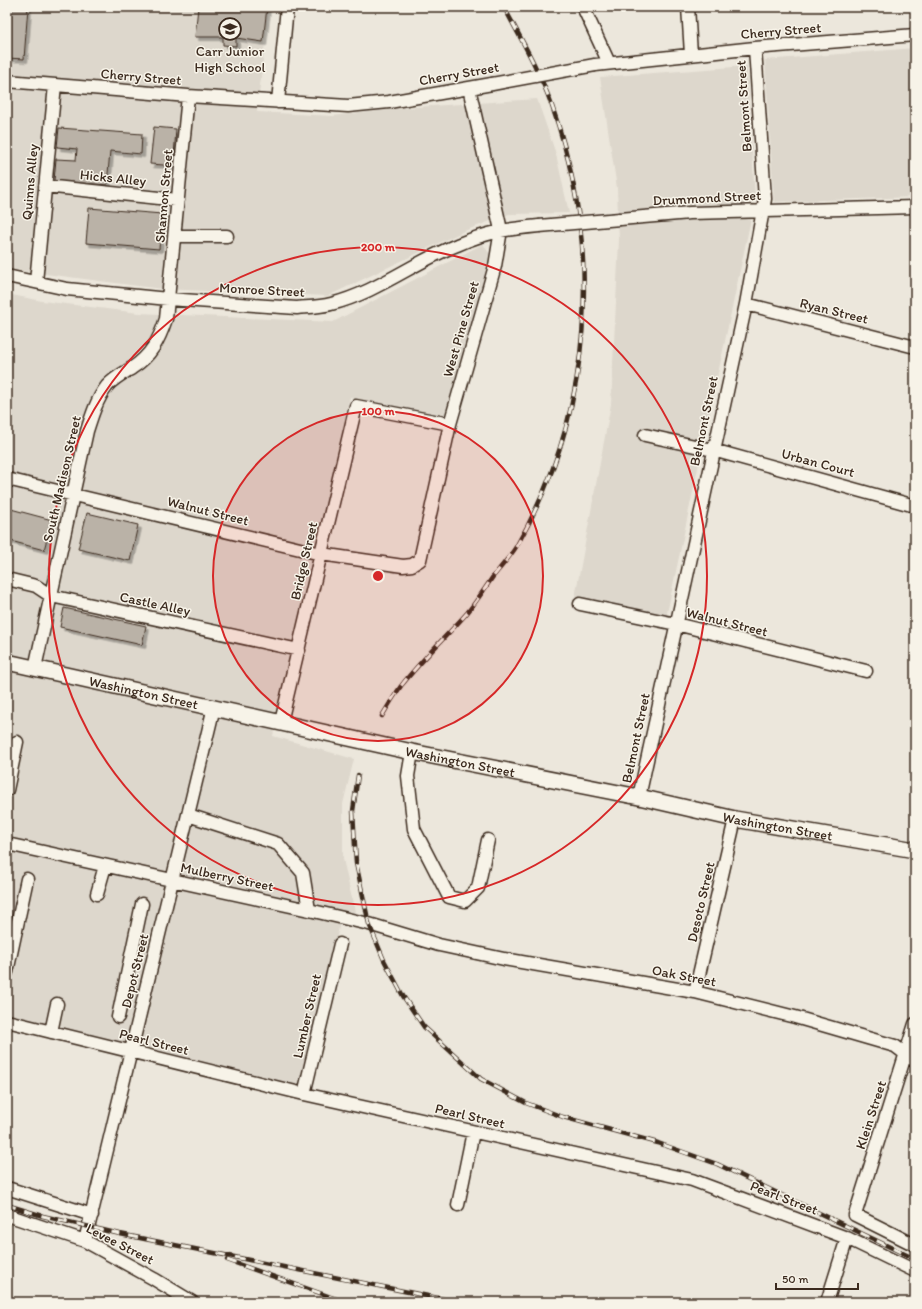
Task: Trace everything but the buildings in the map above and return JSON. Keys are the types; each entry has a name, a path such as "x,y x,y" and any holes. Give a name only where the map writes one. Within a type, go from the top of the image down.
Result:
{"main road":[{"name":"Washington Street","path":"7,662 412,752 639,797 735,819 915,850"}],"street":[{"path":"278,102 287,7"},
{"path":"583,7 609,63"},
{"path":"688,7 692,54"},
{"name":"Cherry Street","path":"7,81 188,96 348,106 389,102 609,63 755,48 915,35"},
{"name":"Belmont Street","path":"639,797 713,450 746,304 765,199 755,48"},
{"name":"Quinns Alley","path":"36,282 55,85"},
{"name":"West Pine Street","path":"403,566 412,565 420,560 450,424 495,266 501,230 469,88"},
{"name":"Shannon Street","path":"168,300 188,96"},
{"name":"Hicks Alley","path":"45,186 178,200"},
{"name":"Drummond Street","path":"501,230 690,213 915,207"},
{"name":"Monroe Street","path":"7,276 67,289 168,300 297,308 330,305 371,289 457,245 501,230"},
{"path":"175,236 228,236"},
{"name":"South Madison Street","path":"35,668 87,431 100,397 118,376 132,368 153,350 166,320 168,300"},
{"name":"Ryan Street","path":"746,304 915,347"},
{"name":"Bridge Street","path":"281,722 356,406 450,424"},
{"name":"Urban Court","path":"645,435 713,450 915,506"},
{"name":"Walnut Street","path":"7,479 321,554 403,566"},
{"name":"Castle Alley","path":"7,579 36,586 51,596 299,650"},
{"name":"Walnut Street","path":"580,604 676,624 866,671"},
{"name":"Depot Street","path":"85,1241 214,707"},
{"path":"7,790 17,742"},
{"path":"412,752 408,776 414,829 449,897 465,901 478,888 488,840"},
{"path":"188,815 278,844 302,873 309,910"},
{"name":"Desoto Street","path":"695,992 735,819"},
{"name":"Mulberry Street","path":"7,844 369,924 439,945"},
{"path":"97,894 105,866"},
{"path":"7,972 27,879"},
{"path":"118,1018 142,904"},
{"name":"Lumber Street","path":"304,1094 340,944"},
{"name":"Oak Street","path":"439,945 504,959 695,992 795,1017 887,1044 911,1057"},
{"path":"51,1032 57,1004"},
{"name":"Pearl Street","path":"7,1021 304,1094 692,1180 848,1238 915,1271"},
{"name":"Klein Street","path":"915,1024 911,1057 855,1215 915,1245"},
{"path":"458,1205 473,1132"},
{"name":"Levee Street","path":"7,1188 92,1215"},
{"name":"Levee Street","path":"7,1215 85,1241 154,1278 192,1302"},
{"path":"827,1302 848,1238"}],"shaded area":[{"path":"7,7 269,7 257,112 333,116 401,108 537,99 556,154 569,213 509,214 464,231 328,296 162,289 7,269"},
{"path":"915,48 915,197 774,202 765,60"},
{"path":"747,66 755,200 666,618 575,597 611,404 619,241 617,188 600,77"},
{"path":"483,244 492,258 447,419 350,397 273,736 354,759 343,804 343,859 355,912 343,911 300,1086 7,1016 7,294 42,301 139,313 333,322"}],"railway":[{"path":"382,716 401,686 467,613 516,547 542,495 562,442 575,387 582,331 584,274 579,218 568,161 552,106 536,68 504,7"},
{"path":"358,775 353,811 356,863 369,924 384,960 403,996 424,1027 481,1079 526,1103 563,1117 658,1143 717,1164 915,1259"},
{"path":"7,1205 43,1216 120,1234 458,1302"},
{"path":"227,1260 345,1302"}],"place":[{"name":"Carr Junior High School","path":"230,29"}]}
